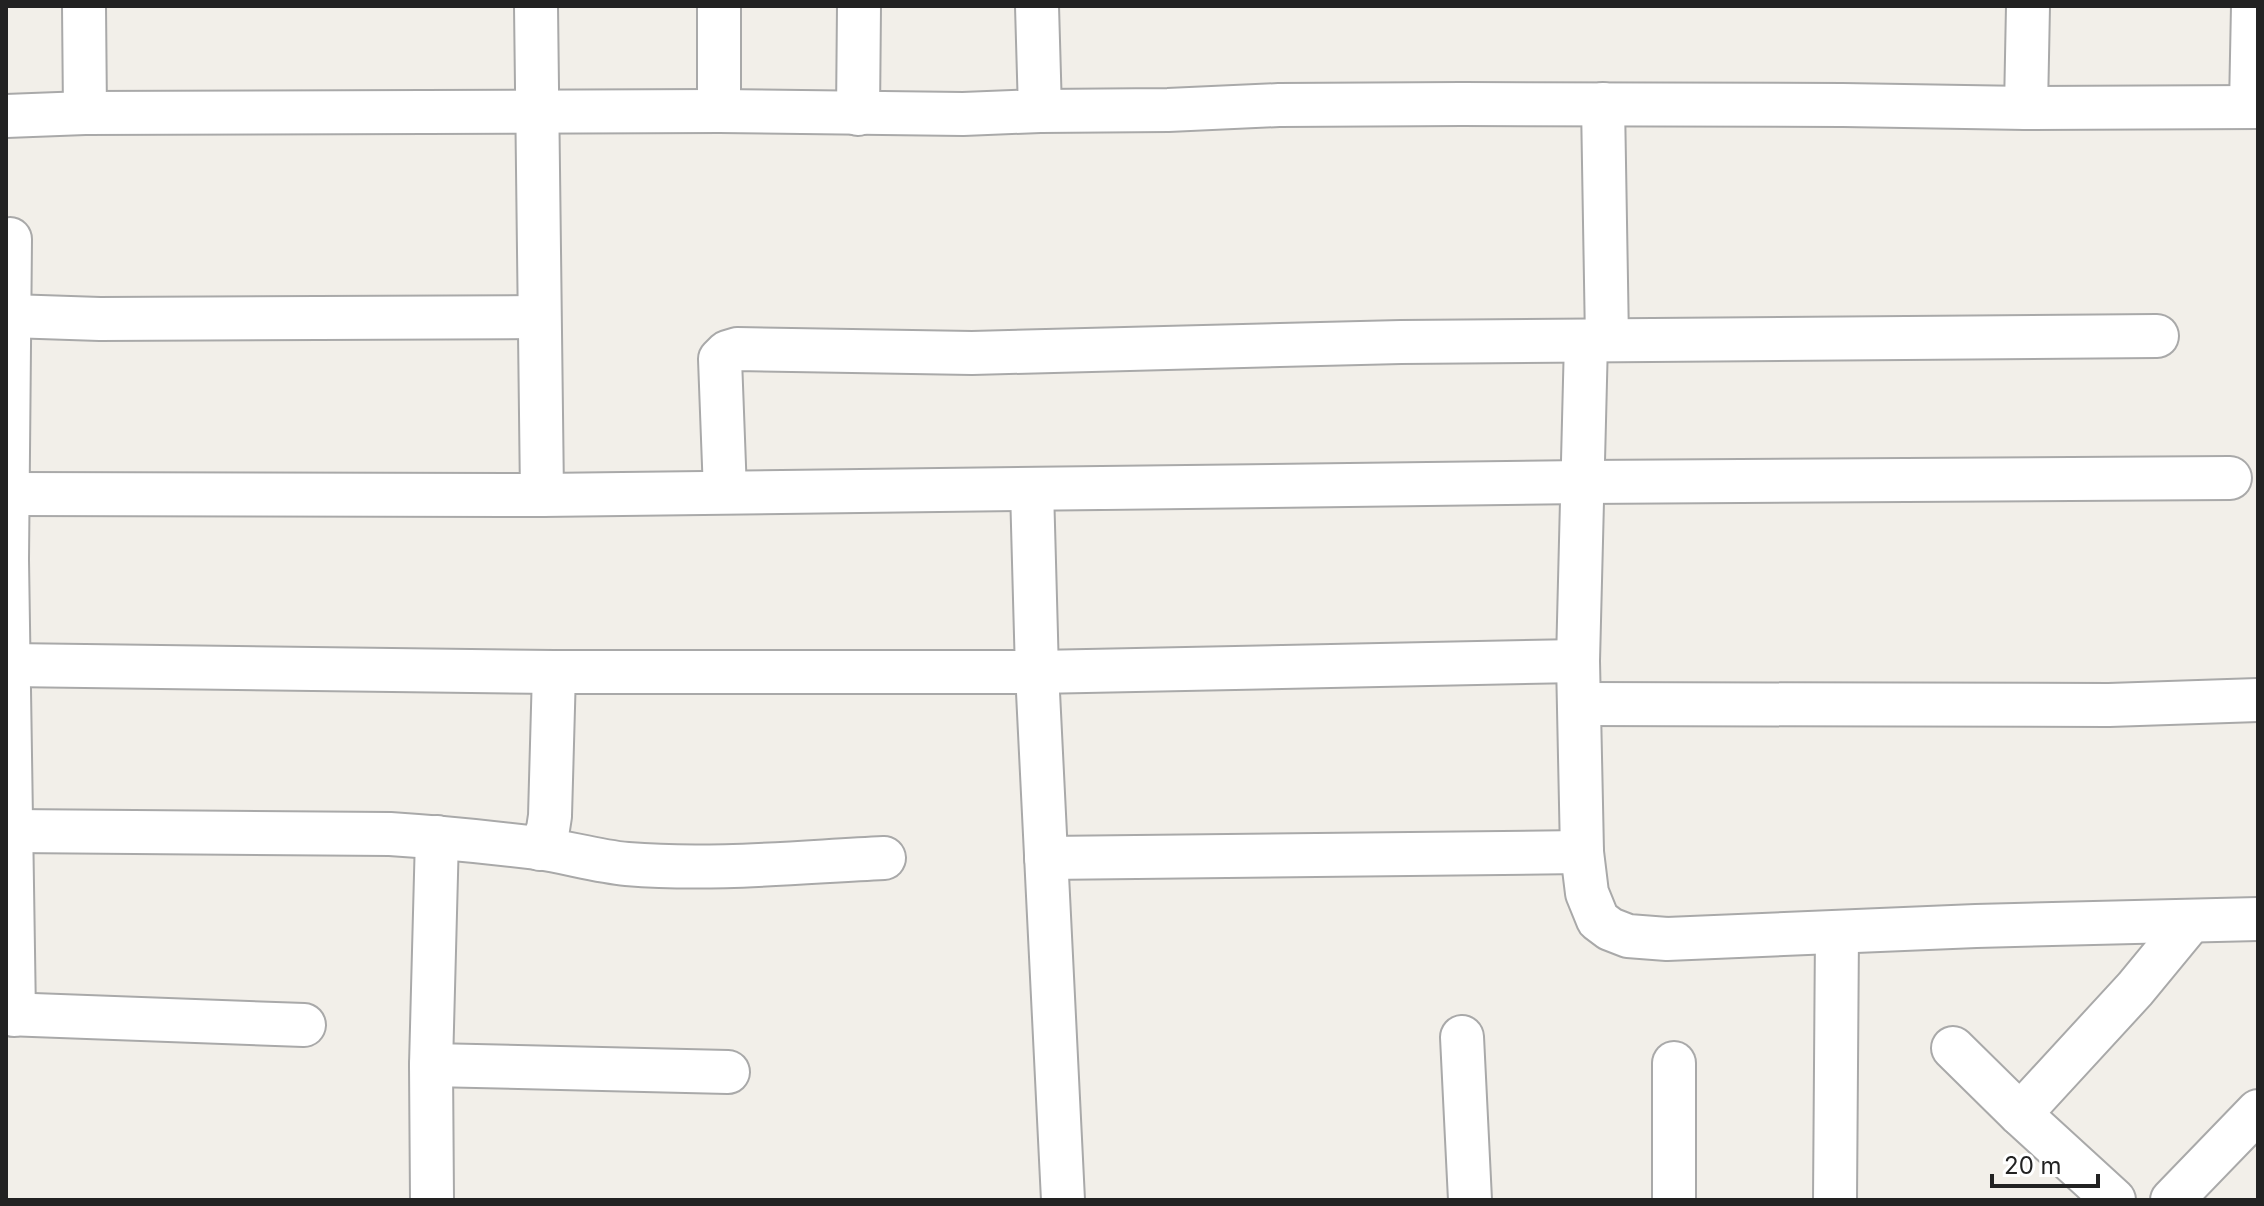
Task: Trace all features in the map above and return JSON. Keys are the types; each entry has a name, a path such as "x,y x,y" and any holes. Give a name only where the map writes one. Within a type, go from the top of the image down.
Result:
{"street":[{"path":"84,6 85,113"},
{"path":"536,6 542,495"},
{"path":"719,6 719,111"},
{"path":"858,114 859,6"},
{"path":"1037,6 1040,111"},
{"path":"2026,108 2028,6"},
{"path":"6,116 85,113 719,111 963,114 1279,105 2255,106 2253,6"},
{"path":"1603,104 1596,341 1583,482 1578,661 1582,852 1587,893 1598,920 1628,936 1667,939 2258,919"},
{"path":"10,239 7,560 12,831 10,1014 304,1025"},
{"path":"10,316 100,319 539,317"},
{"path":"725,492 720,359 727,352 737,349 1043,352 1281,344 2157,336"},
{"path":"8,494 542,495 1583,482 2230,478"},
{"path":"1032,489 1037,672 1063,1200"},
{"path":"9,665 554,672 1037,672 1578,661"},
{"path":"540,849 550,816 554,672"},
{"path":"1580,704 2109,705 2258,700"},
{"path":"12,831 390,834 540,849 614,862 678,866 884,858"},
{"path":"432,1200 431,1065 437,837"},
{"path":"1046,858 1582,852"},
{"path":"2020,1114 2135,989 2191,921"},
{"path":"1835,1200 1837,932"},
{"path":"1462,1037 1470,1200"},
{"path":"1953,1048 2114,1200"},
{"path":"1674,1063 1674,1200"},
{"path":"431,1065 728,1072"},
{"path":"2172,1200 2258,1111"}]}
